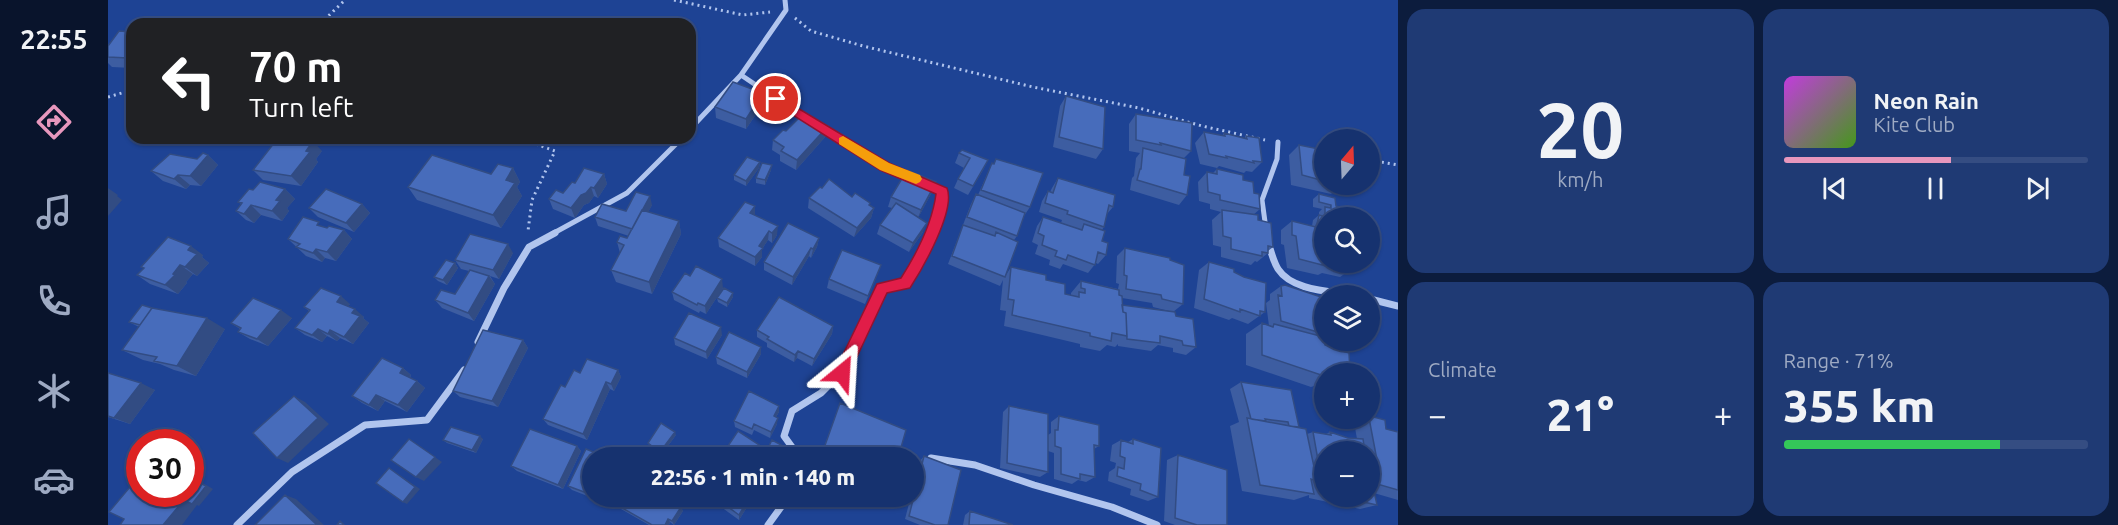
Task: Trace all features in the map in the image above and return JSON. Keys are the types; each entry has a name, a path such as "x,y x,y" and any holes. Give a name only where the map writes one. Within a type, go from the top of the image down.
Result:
{"street":[{"path":"696,123 741,75 786,10 786,0"},
{"path":"741,75 793,112 885,166 942,191 940,211 921,259 906,284 882,288 842,373 820,393 792,411 784,436 792,447"},
{"path":"1278,142 1275,168 1266,184 1261,202 1268,241 1278,270 1288,280 1314,287"},
{"path":"476,346 504,288 529,247 627,194 676,144"},
{"path":"1380,301 1398,306"},
{"path":"237,525 292,472 365,425 427,420 462,375 466,365"},
{"path":"931,458 975,465 1034,485 1112,507 1157,525"},
{"path":"768,525 781,507"}],"path":[{"path":"326,18 345,0"},
{"path":"674,0 743,15 786,10 811,32 863,46 1278,142"},
{"path":"108,98 126,92"},
{"path":"529,247 527,220 537,188 555,151 536,144"},
{"path":"1380,162 1398,165"}],"building":[{"path":"119,31 126,32 126,58 108,57 108,46"},
{"path":"733,82 763,93 746,119 715,107"},
{"path":"1066,96 1105,107 1103,149 1059,137"},
{"path":"804,113 828,126 797,160 781,151 784,147 773,140"},
{"path":"1136,114 1192,123 1191,151 1136,140"},
{"path":"1204,132 1225,136 1224,133 1247,139 1246,136 1259,138 1262,162 1253,161 1254,163 1209,154"},
{"path":"273,144 311,144 306,151 310,152 291,176 253,170"},
{"path":"1299,145 1314,148 1314,178 1302,175"},
{"path":"1143,148 1186,159 1184,175 1190,176 1187,195 1137,180 1141,169"},
{"path":"962,150 988,160 973,186 958,179 970,158 959,153"},
{"path":"203,153 208,155 190,176 178,175 174,179 151,171 170,154 197,159"},
{"path":"432,155 491,174 498,164 513,168 506,180 515,183 493,215 408,187"},
{"path":"747,157 760,162 746,181 734,175"},
{"path":"996,159 1043,173 1030,207 981,190 992,163 994,164"},
{"path":"762,163 772,165 765,180 756,178"},
{"path":"584,168 604,174 594,188 591,187 581,195 571,208 549,199 556,190 563,193 572,182 575,183"},
{"path":"1217,169 1243,175 1243,180 1253,182 1254,193 1259,194 1260,209 1220,200 1220,195 1208,192 1207,172 1217,174"},
{"path":"907,170 936,182 921,210 891,197"},
{"path":"1058,178 1115,195 1113,207 1109,205 1104,227 1067,214 1068,211 1045,203 1048,191 1053,193"},
{"path":"829,179 852,197 855,193 874,208 857,228 809,198"},
{"path":"260,182 285,189 276,200 280,201 272,211 251,205 244,214 236,211 242,203 238,202 249,189 253,190"},
{"path":"326,189 362,204 346,223 309,208"},
{"path":"636,192 650,196 632,229 595,217 602,204 626,211"},
{"path":"976,194 1025,213 1017,236 967,217"},
{"path":"1319,195 1335,198 1336,206 1339,207 1331,207 1331,205 1319,202"},
{"path":"745,202 755,206 750,213 778,226 772,233 769,231 759,246 763,248 755,257 718,238"},
{"path":"896,203 927,223 913,243 880,225"},
{"path":"642,210 679,221 649,282 611,270 624,245 617,242 620,236 627,238"},
{"path":"1222,210 1258,215 1258,220 1271,223 1273,247 1268,246 1268,253 1262,252 1262,256 1231,249 1231,238 1223,236"},
{"path":"303,217 319,222 317,225 344,230 327,252 316,249 313,253 296,247 300,244 288,239"},
{"path":"1043,217 1082,230 1084,224 1105,231 1102,241 1108,243 1106,255 1098,252 1095,265 1068,255 1066,260 1055,256 1057,251 1042,245 1044,236 1038,233"},
{"path":"1292,221 1314,226 1314,263 1299,259 1296,236 1292,235"},
{"path":"788,223 819,238 793,277 764,262"},
{"path":"963,225 995,236 996,232 1018,242 1005,277 952,256"},
{"path":"470,234 508,244 493,270 455,260"},
{"path":"168,237 191,246 188,250 197,254 185,267 180,265 173,274 175,275 165,285 137,275 144,268 141,267"},
{"path":"1125,248 1170,258 1184,265 1183,304 1162,299 1161,295 1126,289"},
{"path":"842,250 881,265 868,296 829,279"},
{"path":"446,260 455,263 443,280 434,277"},
{"path":"1209,262 1234,269 1234,272 1244,277 1266,283 1265,312 1260,311 1260,316 1240,309 1240,312 1204,299"},
{"path":"696,266 722,279 705,306 698,303 697,305 672,292 685,273 690,276"},
{"path":"1011,267 1046,275 1046,280 1065,284 1065,294 1079,297 1079,292 1085,293 1085,289 1081,288 1081,281 1119,290 1119,295 1122,296 1123,312 1126,313 1127,336 1112,333 1111,341 1090,336 1090,333 1012,315 1014,300 1008,299"},
{"path":"470,270 489,276 468,313 435,300 441,290 455,294"},
{"path":"1285,285 1314,295 1314,331 1281,321 1278,295 1282,296 1281,286"},
{"path":"321,288 341,296 337,302 355,309 352,313 360,316 344,337 330,330 328,334 318,329 312,335 295,328 310,310 304,307"},
{"path":"724,288 733,293 727,303 717,298"},
{"path":"779,297 833,326 814,359 798,351 795,355 767,339 769,337 757,330"},
{"path":"253,298 281,310 257,339 238,332 241,328 231,323"},
{"path":"142,305 152,308 140,325 129,322"},
{"path":"1122,305 1175,312 1176,316 1193,319 1196,347 1183,345 1182,341 1160,336 1160,343 1127,339 1126,313 1123,312"},
{"path":"152,308 207,318 177,366 154,361 157,357 122,350"},
{"path":"689,313 721,327 706,352 674,338"},
{"path":"1262,323 1314,334 1314,351 1349,353 1349,363 1314,363 1314,373 1262,355"},
{"path":"483,330 523,340 492,401 453,391"},
{"path":"729,332 761,347 747,372 716,357"},
{"path":"382,358 403,368 400,373 417,381 398,405 376,395 369,405 352,396"},
{"path":"587,359 618,370 611,384 606,382 583,434 543,419 561,385 565,387 574,370 580,373"},
{"path":"108,373 141,383 114,418 108,416"},
{"path":"1241,382 1291,390 1299,427 1289,426 1288,422 1251,419"},
{"path":"749,391 779,406 774,416 778,418 771,432 754,424 752,429 734,421"},
{"path":"294,396 318,418 277,458 253,433"},
{"path":"840,403 906,430 901,447 824,447"},
{"path":"1009,406 1048,414 1048,472 1007,463"},
{"path":"1059,416 1099,425 1099,446 1094,445 1095,477 1080,474 1080,479 1061,474 1061,448 1055,446 1055,430 1058,430"},
{"path":"1247,418 1306,429 1314,467 1314,480 1311,479 1314,494 1260,485"},
{"path":"1380,419 1385,420 1386,429 1398,432 1398,490 1380,485 1380,441 1373,441 1371,429 1380,429"},
{"path":"661,423 675,432 664,447 653,447 648,443"},
{"path":"451,427 480,436 472,450 443,440"},
{"path":"530,429 577,446 558,485 511,466"},
{"path":"738,431 762,447 727,447"},
{"path":"1313,432 1331,435 1330,432 1348,438 1363,439 1363,441 1315,441"},
{"path":"409,439 435,457 416,477 391,460"},
{"path":"1133,439 1161,448 1158,497 1140,490 1141,484 1117,476 1118,467 1124,469 1125,458 1120,456 1121,440 1133,444"},
{"path":"772,440 785,447 768,447"},
{"path":"1178,455 1227,470 1227,525 1197,525 1175,518"},
{"path":"924,456 961,470 948,525 935,525 909,516 911,507 924,507"},
{"path":"582,457 582,491 568,486"},
{"path":"389,468 415,487 403,502 376,483"},
{"path":"126,492 126,507 178,507 163,525 120,525 124,519 109,512"},
{"path":"285,495 317,525 255,525"},
{"path":"620,507 681,507 672,521 668,519 665,525 652,525"},
{"path":"728,507 744,507 739,515"},
{"path":"970,511 1013,525 969,525"}],"slow traffic":[{"path":"843,141 885,166 916,179"}],"route":[{"path":"776,99 793,112 885,166 942,191 940,211 921,259 906,284 882,288 842,373"}]}
